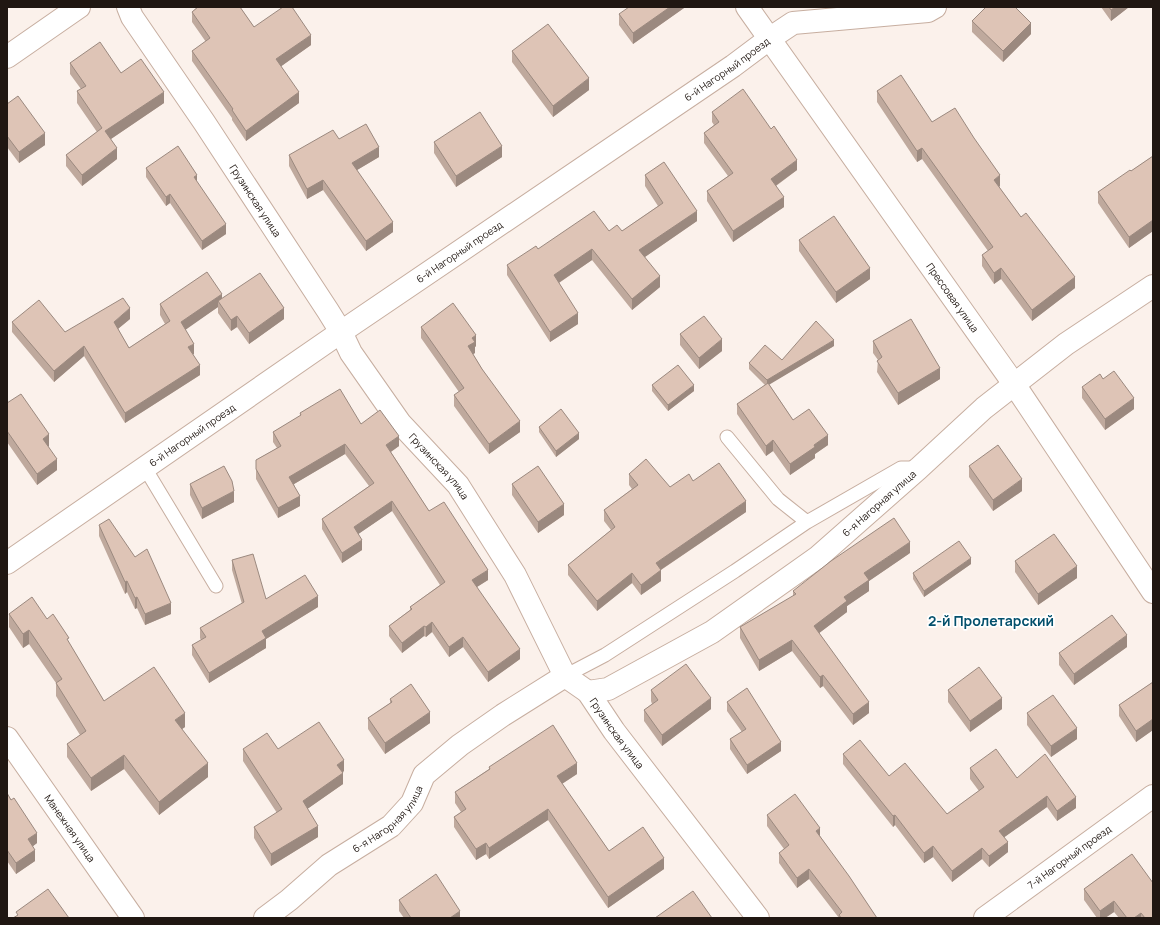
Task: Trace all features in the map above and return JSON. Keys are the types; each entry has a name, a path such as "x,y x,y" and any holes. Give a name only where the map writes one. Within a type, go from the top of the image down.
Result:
{"street":[{"path":"7,57 79,7"},
{"name":"Грузинская улица","path":"128,7 132,17 204,122 341,332 351,353 400,422 458,485 515,575 564,676 588,692 614,731 758,918"},
{"name":"Прессовая улица","path":"747,7 768,39 1014,384 1153,592"},
{"name":"6-й Нагорный проезд","path":"7,563 341,332 733,66 768,39 793,23 928,11 935,7"},
{"name":"6-я Нагорная улица","path":"588,692 608,689 712,632 818,557 919,468 984,408 1066,344 1153,286"},
{"name":"6-я Нагорная улица","path":"265,918 289,900 329,865 391,826 412,803 424,775 460,745 503,715 564,676"},
{"name":"Манежная улица","path":"7,738 133,918"},
{"name":"7-й Нагорный проезд","path":"985,918 1153,796"}],"lane":[{"path":"727,436 778,500 807,522"},
{"path":"145,468 216,586"},
{"path":"564,676 605,655 735,571 807,522 901,468 919,468"}],"building":[{"path":"198,7 240,7 254,27 283,7 292,7 311,35 276,59 299,92 246,131 232,110 233,109 192,51 210,38 192,12"},
{"path":"629,7 670,7 633,33 619,14"},
{"path":"986,7 1015,7 1031,23 1003,51 972,21"},
{"path":"548,24 589,78 553,106 512,51"},
{"path":"100,42 121,73 141,59 164,92 105,131 117,148 82,175 66,155 102,128 77,91 86,86 70,63"},
{"path":"901,75 932,122 955,108 1000,175 994,180 1021,217 1026,213 1075,277 1032,310 1001,268 994,273 982,255 993,247 922,148 917,151 877,91"},
{"path":"743,89 771,129 774,126 797,160 771,179 784,197 733,231 707,191 733,173 704,133 719,122 712,112"},
{"path":"18,96 45,133 19,152 7,136 7,104"},
{"path":"480,112 502,146 456,176 434,142"},
{"path":"366,124 379,147 352,163 393,222 366,241 323,180 307,189 289,155 333,130 339,139"},
{"path":"178,146 197,175 194,177 226,224 202,241 170,194 166,197 146,168"},
{"path":"1153,156 1153,220 1129,237 1098,192"},
{"path":"664,162 697,211 639,250 660,276 632,299 592,249 554,275 578,313 550,332 507,265 536,246 538,249 594,211 609,231 617,225 622,231 663,203 645,175"},
{"path":"834,216 870,268 836,292 799,240"},
{"path":"207,272 222,294 181,322 194,344 188,347 200,365 125,413 84,346 54,371 12,322 39,300 65,332 123,298 130,308 114,322 129,348 170,321 160,304"},
{"path":"260,273 284,308 249,333 237,316 231,320 218,301"},
{"path":"453,303 476,335 472,338 475,342 468,346 482,369 520,421 489,444 454,395 464,388 421,327"},
{"path":"704,316 722,339 699,358 680,334"},
{"path":"911,319 940,368 898,393 877,361 882,357 873,341"},
{"path":"816,321 834,340 767,380 749,363 765,345 782,360"},
{"path":"678,365 694,385 668,405 652,385"},
{"path":"1114,371 1134,398 1105,419 1082,387 1100,374 1103,379"},
{"path":"768,383 793,420 809,409 828,435 814,445 815,447 790,464 773,440 766,446 737,404"},
{"path":"340,389 361,424 380,410 399,436 386,445 429,511 444,502 488,570 472,580 520,649 488,672 463,637 449,647 432,622 426,627 424,626 402,643 389,626 412,609 410,607 445,582 392,501 354,527 362,540 342,553 322,519 374,483 345,444 289,477 300,496 278,508 256,469 256,460 281,446 273,432 301,415 300,413"},
{"path":"21,394 49,434 43,439 57,459 37,474 7,431 7,403"},
{"path":"561,409 579,433 556,451 539,427"},
{"path":"998,445 1022,479 993,500 969,466"},
{"path":"646,459 670,487 689,474 693,481 719,463 746,501 656,563 661,570 641,585 632,573 597,601 568,565 615,527 604,510 638,485 629,474"},
{"path":"224,466 232,481 234,491 202,508 190,484"},
{"path":"538,466 564,504 538,522 512,484"},
{"path":"894,518 910,542 864,573 869,580 844,597 847,601 814,626 869,702 853,714 823,675 820,677 792,640 759,660 740,627 796,594 793,591 831,561"},
{"path":"109,519 135,557 147,549 171,603 145,614 127,581 125,582 99,525"},
{"path":"1054,534 1077,566 1038,594 1015,561"},
{"path":"959,541 971,558 924,591 913,573"},
{"path":"253,554 266,599 305,575 318,596 262,631 266,638 209,673 192,645 206,637 200,628 244,602 232,560"},
{"path":"32,597 47,619 53,614 69,638 67,639 104,701 154,667 185,713 175,720 208,763 159,802 124,755 91,778 67,744 86,731 56,683 62,679 29,630 23,634 9,614"},
{"path":"1112,615 1127,635 1074,674 1059,653"},
{"path":"686,664 711,698 662,735 644,710 658,700 651,690"},
{"path":"979,667 1002,698 970,721 948,690"},
{"path":"1153,682 1153,719 1136,731 1119,705"},
{"path":"411,684 430,712 385,743 368,718 392,702 390,699"},
{"path":"747,688 781,742 747,765 730,739 746,729 727,702"},
{"path":"1053,695 1077,728 1051,746 1027,713"},
{"path":"319,722 344,760 337,765 343,773 303,801 318,826 271,854 254,827 282,809 243,749 267,733 278,749"},
{"path":"553,725 577,763 557,776 609,851 643,827 664,858 608,897 548,809 489,848 486,843 476,849 454,817 466,809 455,792 490,769 489,767"},
{"path":"860,740 889,776 905,763 947,814 984,787 970,768 996,749 1017,778 1045,754 1076,797 1057,811 1047,796 999,831 1008,842 989,856 982,848 952,871 933,846 924,853 895,815 893,816 843,754"},
{"path":"7,793 11,800 14,798 37,833 28,839 35,850 16,863 7,850"},
{"path":"795,794 820,828 816,831 877,918 841,918 839,915 842,912 809,869 797,878 779,853 789,845 767,815"},
{"path":"1132,854 1153,883 1153,918 1145,918 1141,913 1134,918 1127,918 1114,901 1100,911 1084,889"},
{"path":"436,874 460,911 450,918 411,918 399,900"},
{"path":"48,889 69,918 13,918 18,915 16,912"},
{"path":"693,891 712,918 655,918"}],"district":[{"name":"2-й Пролетарский","path":"991,620"}]}
